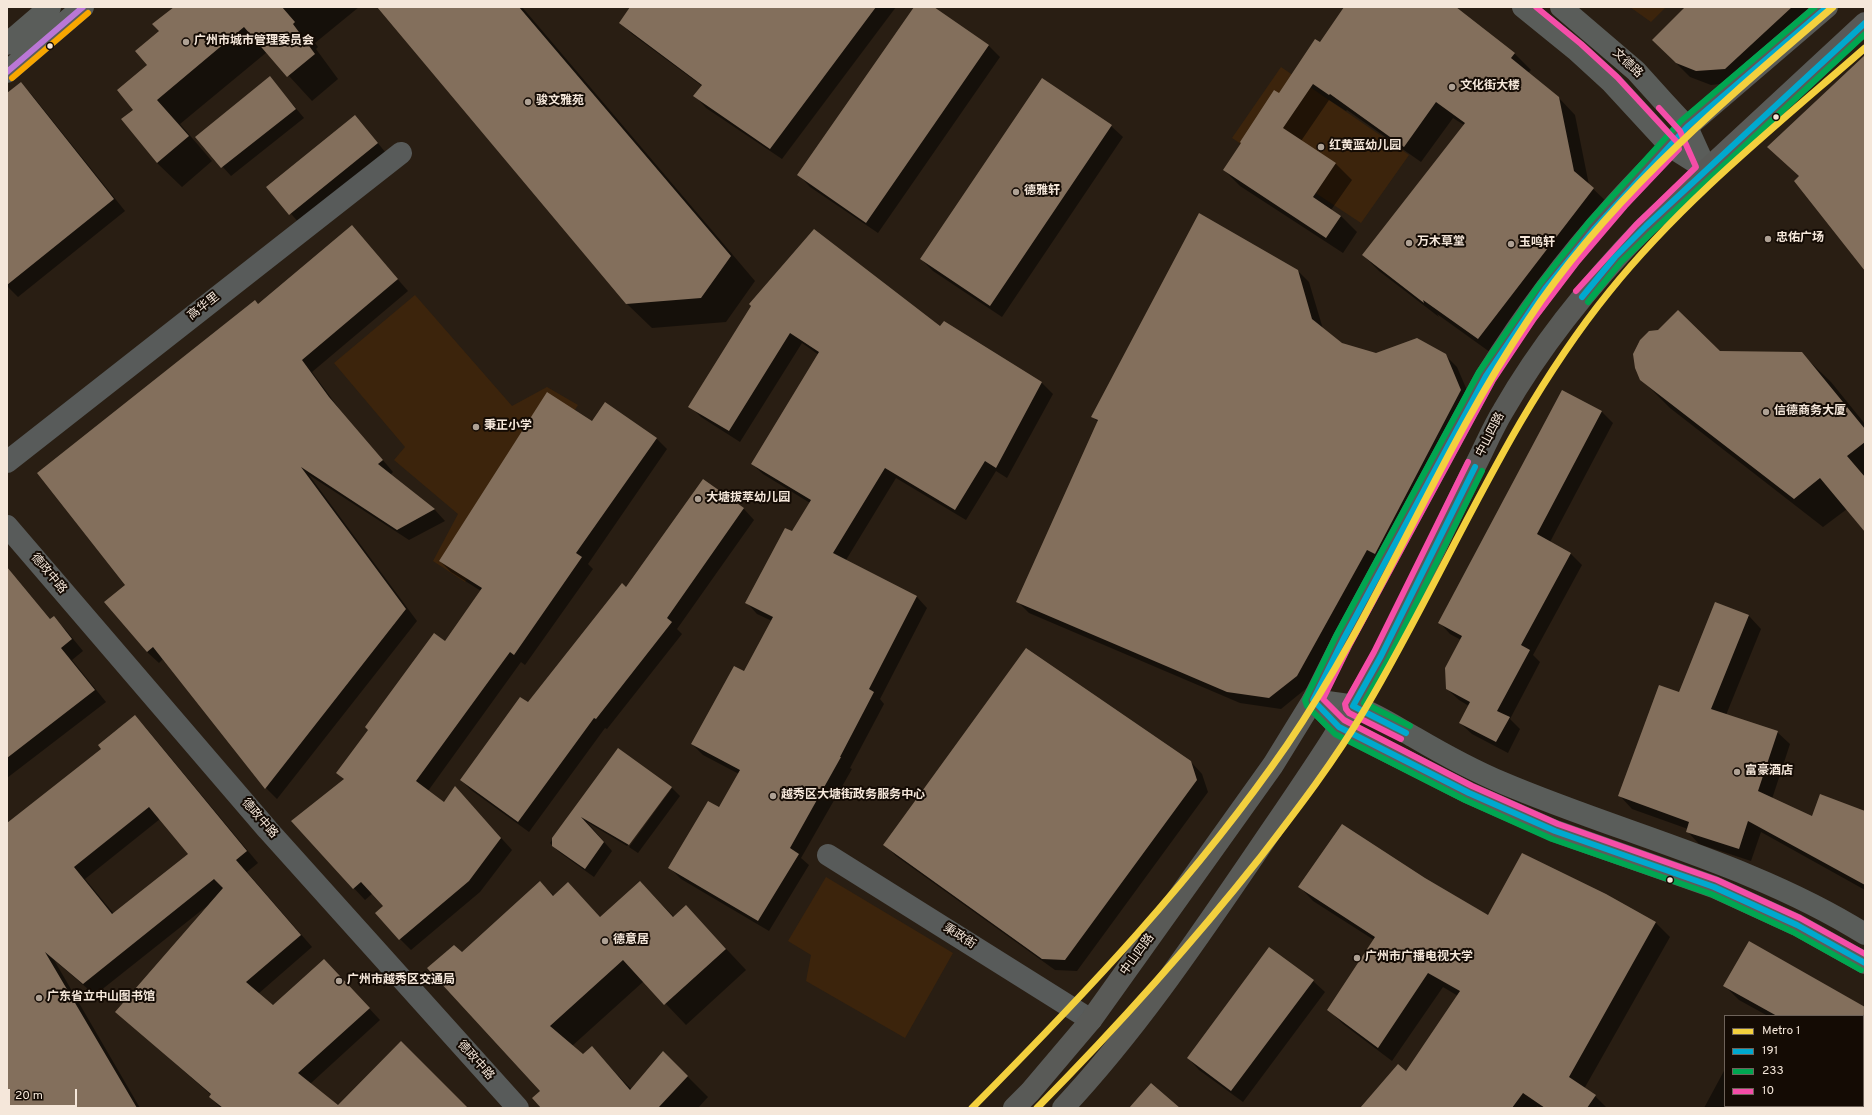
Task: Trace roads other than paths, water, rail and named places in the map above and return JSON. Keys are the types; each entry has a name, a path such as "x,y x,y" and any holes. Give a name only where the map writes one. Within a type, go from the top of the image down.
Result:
{"main road":[{"path":"7,44 50,7"},
{"path":"7,72 83,7"},
{"name":"文德路","path":"1523,7 1576,50 1612,84 1671,147 1706,169"},
{"name":"文德路","path":"1561,7 1636,71 1687,127 1706,169"},
{"name":"中山四路","path":"1014,1108 1030,1092 1091,1020 1273,765 1313,700 1343,640 1486,376 1511,336 1549,285 1612,208 1671,147 1687,127 1827,7"},
{"name":"中山四路","path":"1063,1108 1104,1062 1154,998 1225,898 1353,706 1381,656 1502,412 1536,359 1579,301 1615,257 1706,169 1865,23"},
{"path":"1313,700 1353,706 1389,723 1477,771 1561,807 1721,864 1820,909 1865,934"},
{"path":"1313,700 1339,727 1468,793 1555,831 1714,887 1797,925 1865,963"}],"street":[{"name":"高华里","path":"7,462 401,153"},
{"name":"德政中路","path":"7,526 268,830 518,1108"},
{"name":"秉政街","path":"828,855 1091,1020"}],"metro line":[{"name":"1","path":"972,1108 1056,1022 1138,933 1215,841 1252,794 1287,745 1320,694 1351,641 1436,479 1495,372 1528,320 1560,275 1594,233 1669,153 1750,79 1833,7"},
{"name":"1","path":"1037,1108 1095,1048 1206,924 1259,859 1328,767 1353,729 1395,657 1480,496 1539,391 1573,340 1609,292 1638,258 1699,195 1732,164 1865,48"}],"place":[{"name":"广州市城市管理委员会","path":"186,42"},
{"name":"文化街大楼","path":"1452,87"},
{"name":"骏文雅苑","path":"528,102"},
{"name":"红黄蓝幼儿园","path":"1321,147"},
{"name":"德雅轩","path":"1016,192"},
{"name":"忠佑广场","path":"1768,239"},
{"name":"万木草堂","path":"1409,243"},
{"name":"玉鸣轩","path":"1511,244"},
{"name":"信德商务大厦","path":"1766,412"},
{"name":"秉正小学","path":"476,427"},
{"name":"大塘拔萃幼儿园","path":"698,499"},
{"name":"富豪酒店","path":"1737,772"},
{"name":"越秀区大塘街政务服务中心","path":"773,796"},
{"name":"德意居","path":"605,941"},
{"name":"广州市广播电视大学","path":"1357,958"},
{"name":"广州市越秀区交通局","path":"339,981"},
{"name":"广东省立中山图书馆","path":"39,998"}]}
